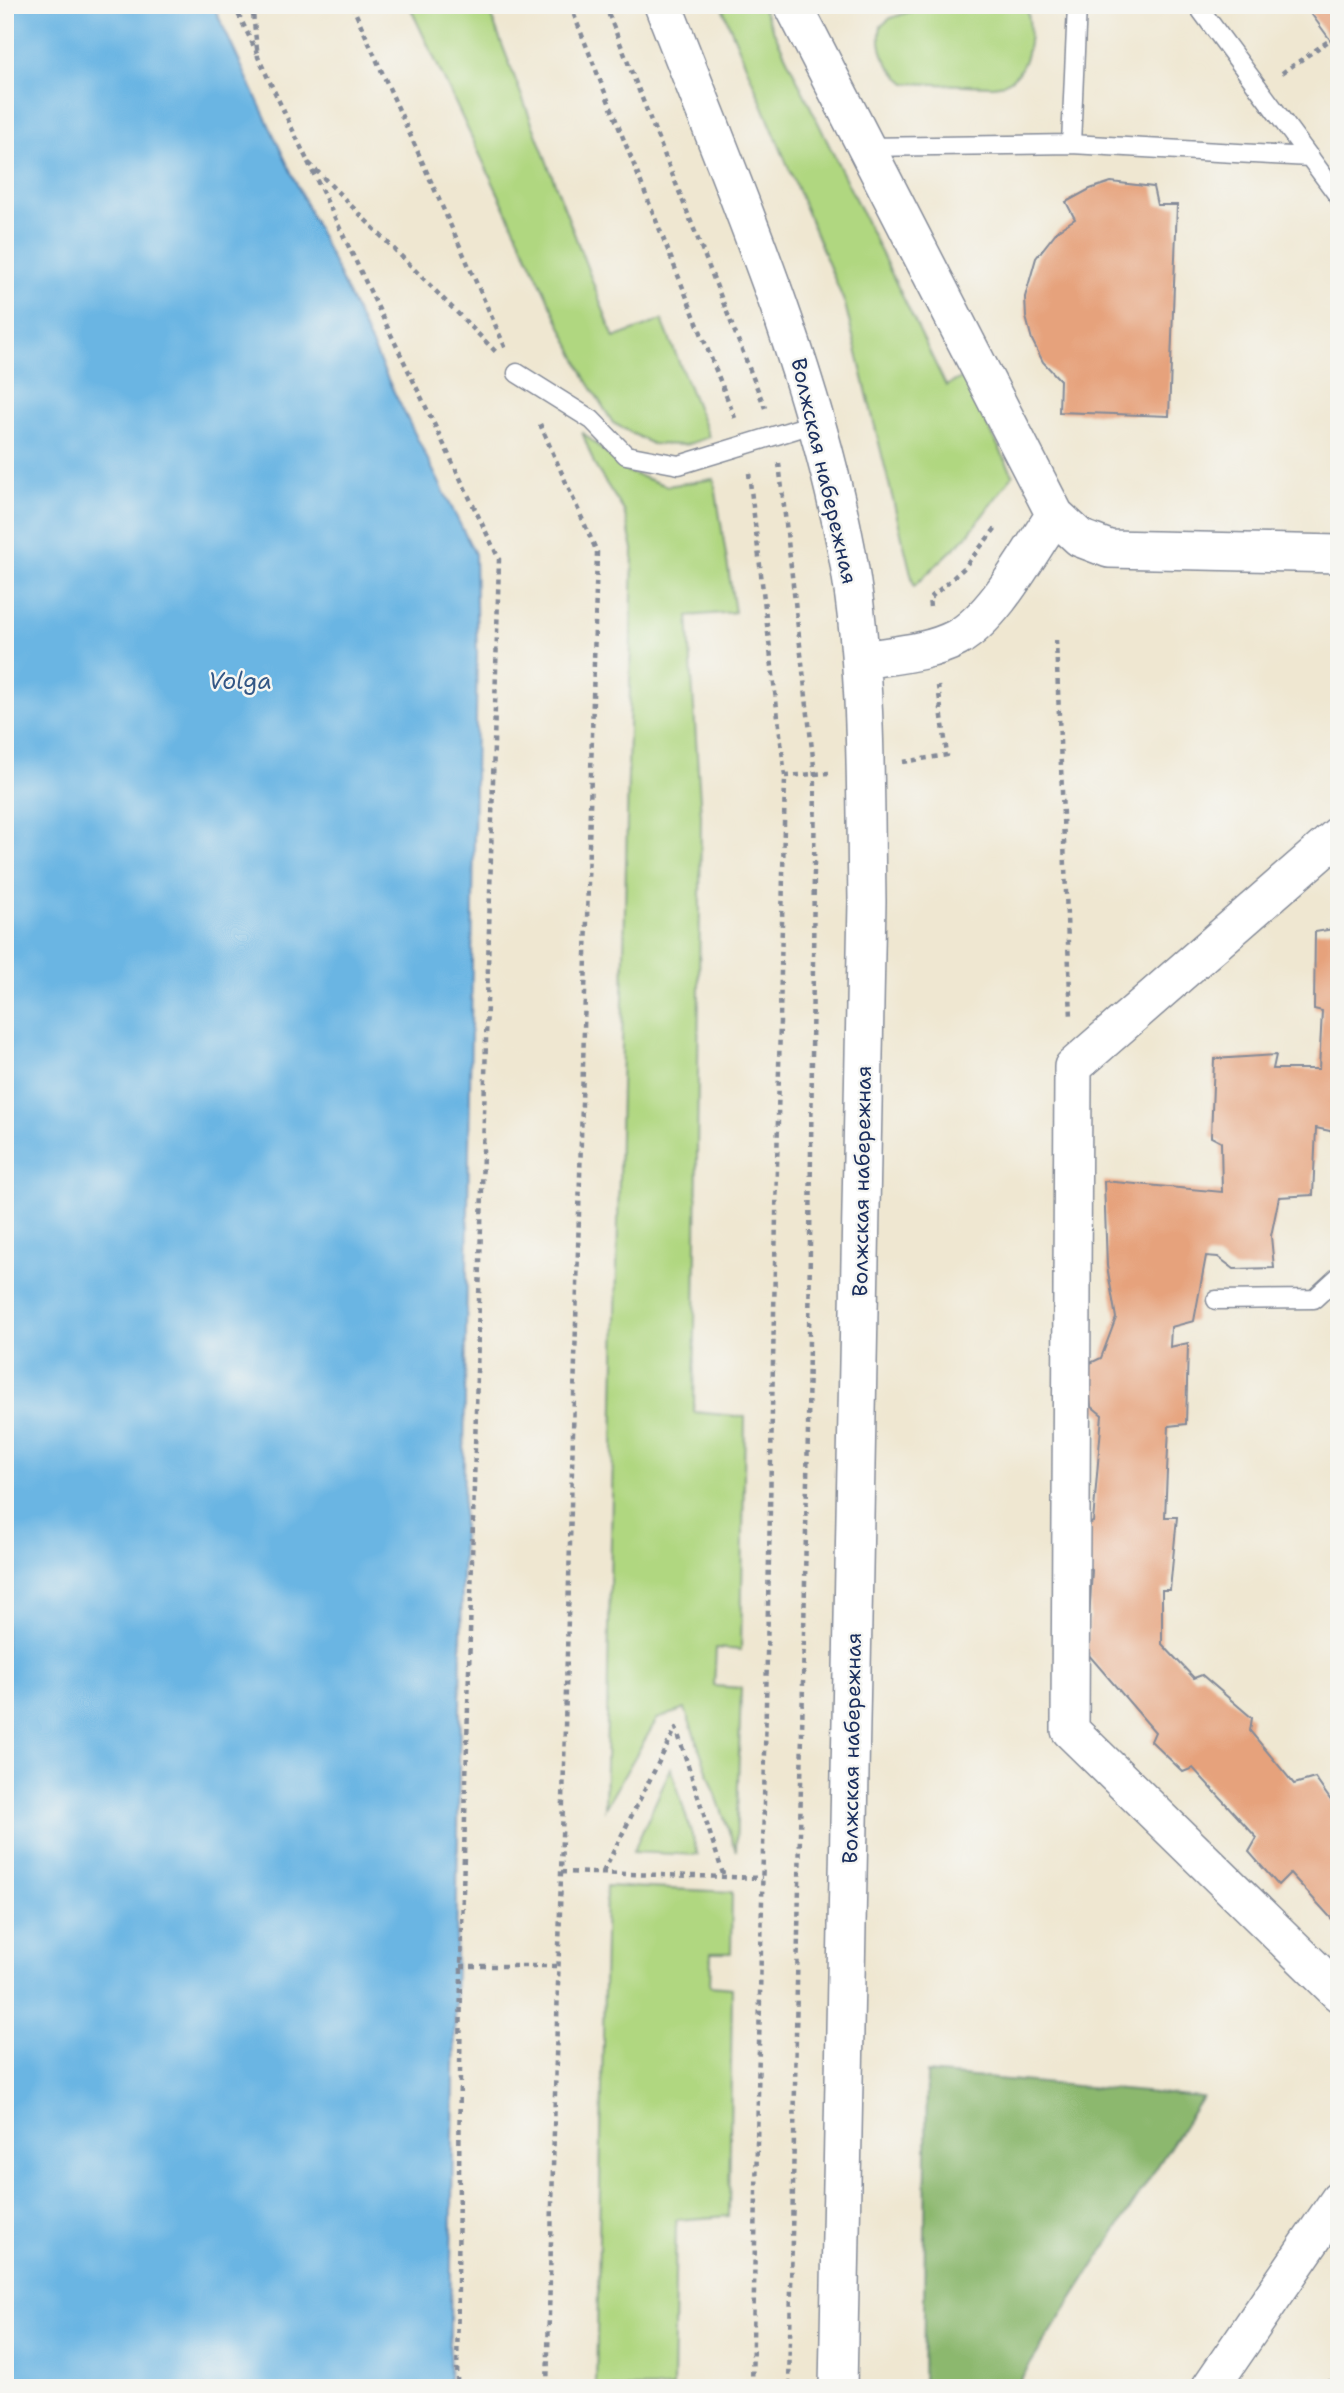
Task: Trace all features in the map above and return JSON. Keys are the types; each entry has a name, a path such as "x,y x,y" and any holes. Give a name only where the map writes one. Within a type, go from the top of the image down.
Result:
{"street":[{"name":"Волжская набережная","path":"663,5 799,360 846,547 862,660 867,901 838,2388"},
{"path":"793,5 1055,515 1080,538 1109,549 1339,554"},
{"path":"862,660 934,648 958,637 987,613 1055,515"},
{"path":"1339,835 1073,1067 1070,1730 1339,1993"},
{"path":"1210,2388 1339,2200"}],"lane":[{"path":"1071,144 1077,5"},
{"path":"1197,5 1339,197"},
{"path":"864,147 1071,144 1310,157"},
{"path":"517,373 592,420 626,454 679,465 816,423"},
{"path":"1216,1300 1314,1299 1339,1276"}],"path":[{"path":"234,5 499,559 461,1966 457,2388"},
{"path":"252,5 258,57"},
{"path":"352,5 597,552 547,2388"},
{"path":"570,5 746,445 785,776 752,2388"},
{"path":"605,5 776,436 815,775 808,1430 789,2388"},
{"path":"1259,89 1330,40"},
{"path":"308,162 517,373"},
{"path":"1056,640 1073,1067"},
{"path":"603,1872 676,1728 724,1877"},
{"path":"561,1872 762,1878"},
{"path":"461,1966 558,1966"}],"green space":[{"path":"409,5 487,5 614,338 662,320 709,437 686,445 652,444 613,423 586,379"},
{"path":"721,5 761,5 946,386 963,377 1013,475 966,537 914,586 845,304"},
{"path":"930,5 1026,5 1029,43 1026,56 1014,77 992,86 906,83 894,72 885,58 880,43 881,26 891,18"},
{"path":"582,432 628,472 667,486 714,479 735,612 688,616 701,816 694,1412 745,1417 741,1650 716,1648 714,1686 741,1688 736,1851 685,1709 657,1719 605,1808 633,549 624,511 595,466"},
{"path":"671,1768 698,1855 633,1852"},
{"path":"606,1886 732,1892 731,1953 711,1953 710,1986 732,1988 729,2216 676,2220 673,2388 596,2388"},
{"path":"927,2073 1202,2097 1015,2388 923,2388"}],"water":[{"name":"Volga","path":"5,5 213,5 392,388 475,554 477,654 449,2388 5,2388"}],"building":[{"path":"1300,5 1339,5 1339,52 1307,8"},
{"path":"1111,182 1153,187 1157,205 1177,205 1169,416 1059,412 1060,380 1043,362 1032,340 1026,317 1025,297 1036,258 1058,230 1075,219 1066,202 1090,189"},
{"path":"1339,928 1339,1133 1316,1128 1313,1195 1279,1197 1271,1236 1274,1268 1234,1269 1218,1257 1206,1256 1194,1321 1171,1327 1170,1347 1188,1343 1186,1424 1169,1426 1165,1517 1177,1517 1170,1590 1162,1590 1162,1644 1194,1678 1202,1675 1252,1718 1250,1731 1294,1784 1315,1778 1339,1812 1339,1927 1290,1873 1278,1885 1249,1852 1257,1838 1193,1768 1183,1772 1151,1741 1155,1732 1087,1653 1092,1570 1079,1563 1075,1530 1093,1522 1102,1415 1091,1406 1086,1365 1101,1358 1116,1318 1107,1266 1104,1181 1222,1192 1221,1142 1211,1137 1214,1059 1276,1055 1273,1069 1319,1069 1322,1011 1314,1009 1315,932"},
{"path":"1337,2380 1339,2388 1268,2388 1268,2383"}]}
